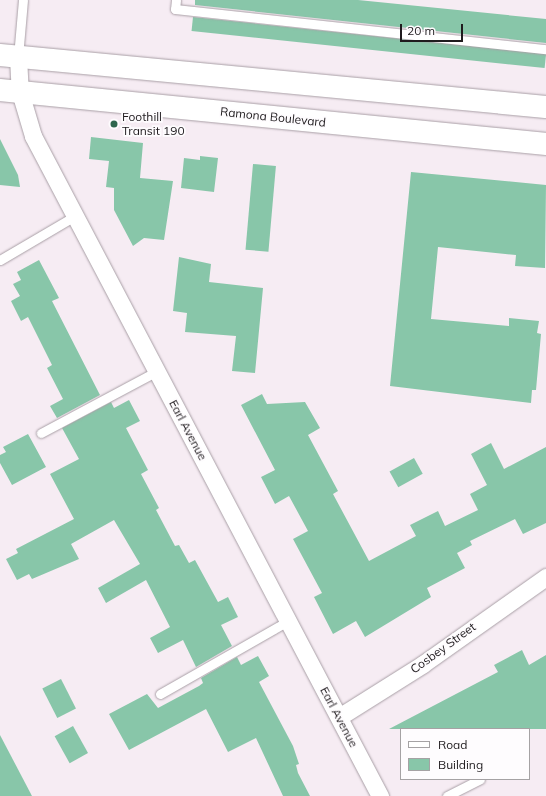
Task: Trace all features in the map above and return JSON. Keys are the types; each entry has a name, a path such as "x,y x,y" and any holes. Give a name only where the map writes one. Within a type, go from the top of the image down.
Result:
{"main road":[{"path":"9,56 546,107"},
{"name":"Ramona Boulevard","path":"10,91 546,144"}],"street":[{"name":"Earl Avenue","path":"9,56 10,91 380,796"},
{"name":"Cosbey Street","path":"339,717 423,664 546,577"}],"lane":[{"path":"9,56 23,0"},
{"path":"176,0 175,8 546,49"},
{"path":"0,260 75,216"},
{"path":"41,433 157,371"},
{"path":"160,694 288,621"},
{"path":"447,796 478,780"}],"building":[{"path":"195,0 358,0 546,19 546,43 195,5"},
{"path":"193,17 546,54 545,68 192,31"},
{"path":"91,137 143,143 140,178 173,181 164,240 144,238 133,246 114,210 114,188 106,187 109,161 89,159"},
{"path":"0,139 18,175 20,187 0,185"},
{"path":"200,156 218,158 214,192 181,188 184,158 200,160"},
{"path":"253,164 276,166 268,252 246,250"},
{"path":"411,172 546,185 545,268 515,266 516,255 438,247 431,319 509,326 509,318 539,321 537,333 541,334 536,390 532,390 531,403 390,386"},
{"path":"179,257 211,264 209,282 263,288 255,373 232,371 236,336 185,332 187,313 173,311"},
{"path":"39,260 59,298 52,301 100,395 57,418 50,406 63,399 47,368 52,365 28,317 21,321 11,301 20,296 13,284 21,280 17,272"},
{"path":"262,394 267,404 305,402 320,428 308,435 338,491 333,494 369,561 416,536 410,525 438,511 445,526 478,510 470,494 487,485 471,454 491,443 504,469 546,447 546,523 523,534 515,519 470,541 472,545 457,553 465,568 427,588 431,597 365,637 356,621 333,634 314,597 322,593 293,539 308,531 289,496 275,504 261,477 275,470 241,405"},
{"path":"129,400 140,421 126,428 148,470 141,474 159,508 156,510 175,546 179,545 189,563 195,560 218,602 228,597 238,617 221,625 232,646 196,667 183,640 158,653 150,638 170,627 146,580 106,603 98,588 140,564 114,520 71,544 79,559 32,579 29,574 17,580 6,559 18,553 16,549 74,519 50,474 79,459 62,428 111,402 114,408"},
{"path":"28,434 46,467 12,485 0,463 0,455 6,452 3,447"},
{"path":"414,458 423,474 398,487 390,472"},
{"path":"522,650 529,665 546,655 546,729 389,729 498,672 494,665"},
{"path":"258,656 269,676 259,682 293,746 299,764 296,765 298,773 310,796 283,796 256,738 228,752 206,709 129,750 109,714 147,694 158,708 199,686 203,683 201,678 237,657 241,665"},
{"path":"61,679 76,708 57,718 42,689"},
{"path":"73,726 88,753 70,763 55,736"},
{"path":"0,735 32,796 0,796"}],"place":[{"name":"Foothill Transit 190","path":"114,124"}]}
